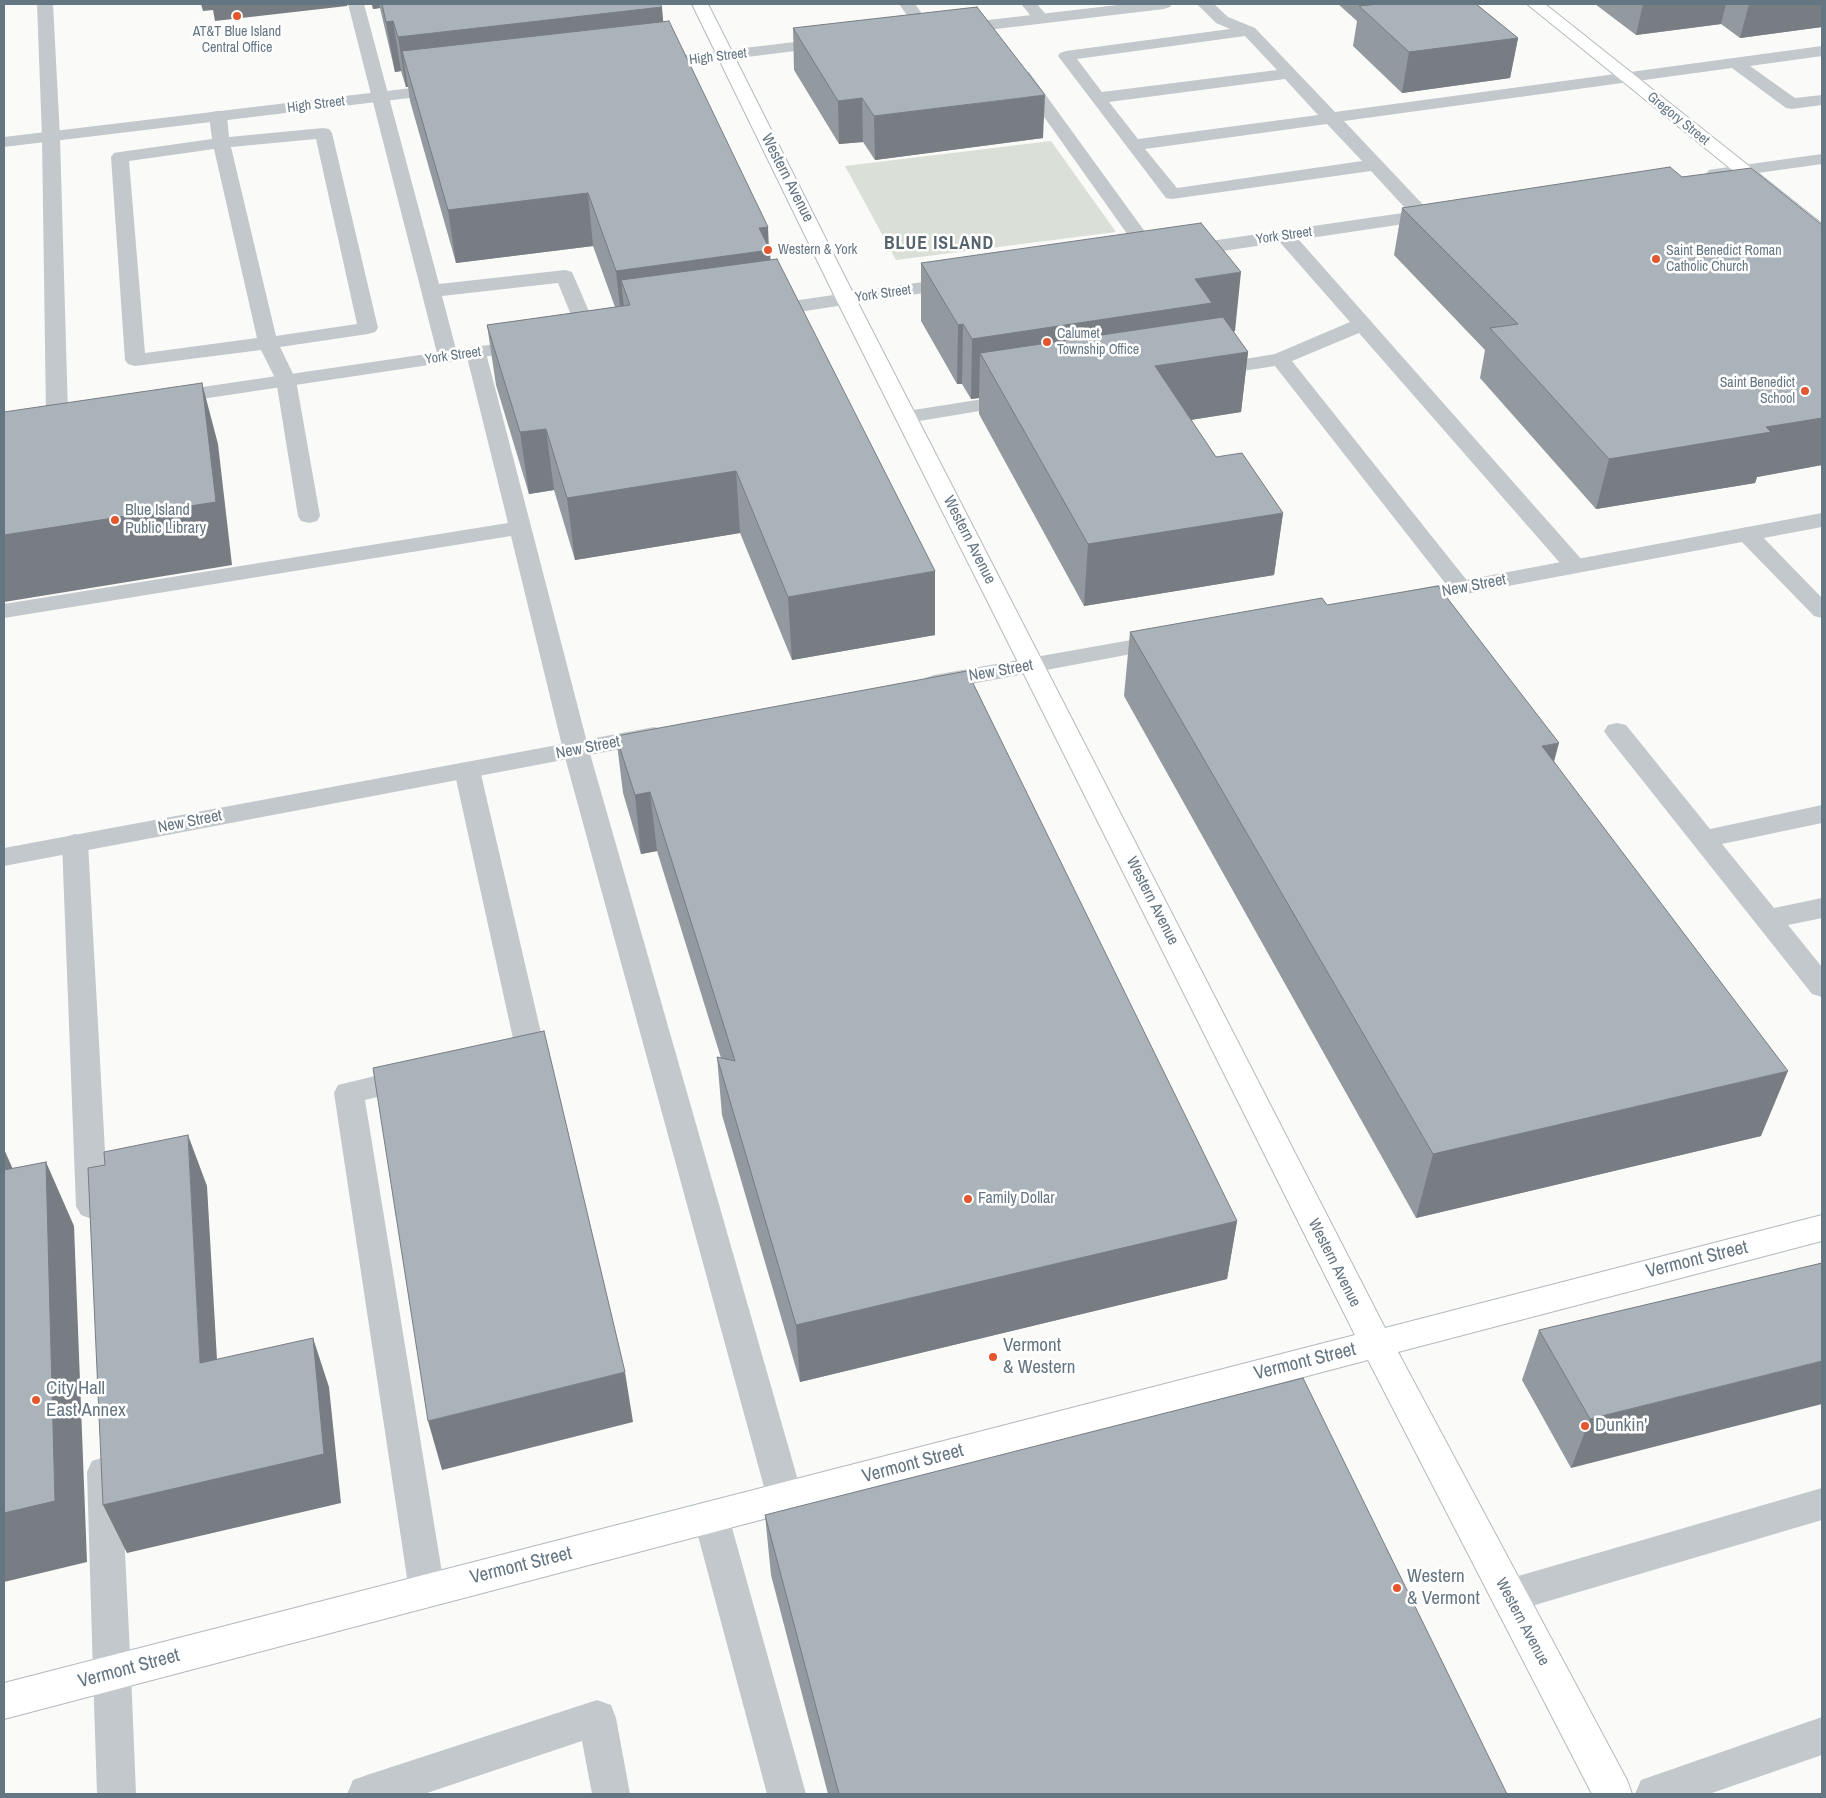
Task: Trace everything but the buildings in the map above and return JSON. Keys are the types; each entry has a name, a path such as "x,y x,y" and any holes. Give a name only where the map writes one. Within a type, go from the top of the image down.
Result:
{"main road":[{"name":"Western Avenue","path":"700,4 846,299 1033,665 1375,1344 1613,1794"},
{"name":"Gregory Street","path":"1535,4 1822,233"},
{"name":"Vermont Street","path":"4,1701 1822,1228"}],"street":[{"path":"45,4 51,137 57,414"},
{"path":"356,4 382,97 448,357"},
{"path":"907,4 927,32"},
{"path":"1028,4 1041,18"},
{"path":"908,34 1041,18 1119,6 1164,4"},
{"path":"1205,4 1222,20 1249,31 1423,216"},
{"path":"1245,12 1254,22 1249,31"},
{"path":"986,25 998,42"},
{"path":"1249,31 1066,56 1172,194 1375,165"},
{"name":"High Street","path":"637,66 849,41"},
{"path":"1133,145 1822,51"},
{"path":"1735,64 1792,104 1822,100"},
{"path":"1015,65 1152,256"},
{"path":"1098,98 1288,74"},
{"name":"High Street","path":"4,142 460,88"},
{"path":"218,116 221,143 268,343 286,380 309,516"},
{"path":"323,133 368,328 135,360 120,157 221,143 323,133"},
{"path":"1695,177 1822,159"},
{"name":"York Street","path":"1132,258 1452,212"},
{"path":"1285,236 1575,566"},
{"name":"York Street","path":"149,401 580,338 565,276 431,291"},
{"name":"York Street","path":"750,313 978,280"},
{"path":"1194,372 1280,358 1362,324"},
{"path":"476,353 576,750 785,1498"},
{"path":"1280,358 1461,588"},
{"path":"907,417 1031,398"},
{"name":"New Street","path":"1383,602 1822,520"},
{"path":"4,611 520,528"},
{"path":"1747,534 1822,611"},
{"name":"New Street","path":"914,687 1187,637"},
{"name":"New Street","path":"4,857 673,732"},
{"path":"1617,732 1822,987"},
{"path":"467,770 530,1050 482,1061"},
{"path":"1704,839 1822,814"},
{"path":"75,843 93,1232"},
{"path":"1768,919 1822,908"},
{"path":"427,1591 349,1093 435,1072"},
{"path":"102,1441 117,1794"},
{"path":"1508,1596 1822,1504"},
{"path":"711,1517 787,1794"},
{"path":"368,1794 597,1718 611,1794"},
{"path":"1655,1794 1822,1736"}],"shaded area":[{"path":"1051,141 1116,232 896,260 845,166"}],"place":[{"name":"AT&T Blue Island Central Office","path":"237,16"},
{"name":"Western & York","path":"768,250"},
{"name":"Saint Benedict Roman Catholic Church","path":"1656,259"},
{"name":"Calumet Township Office","path":"1047,342"},
{"name":"Saint Benedict School","path":"1805,391"},
{"name":"Blue Island Public Library","path":"115,520"},
{"name":"Family Dollar","path":"968,1199"},
{"name":"Vermont & Western","path":"993,1357"},
{"name":"City Hall East Annex","path":"36,1400"},
{"name":"Dunkin'","path":"1585,1426"},
{"name":"Western & Vermont","path":"1397,1588"}],"district":[{"name":"BLUE ISLAND","path":"939,244"}]}
